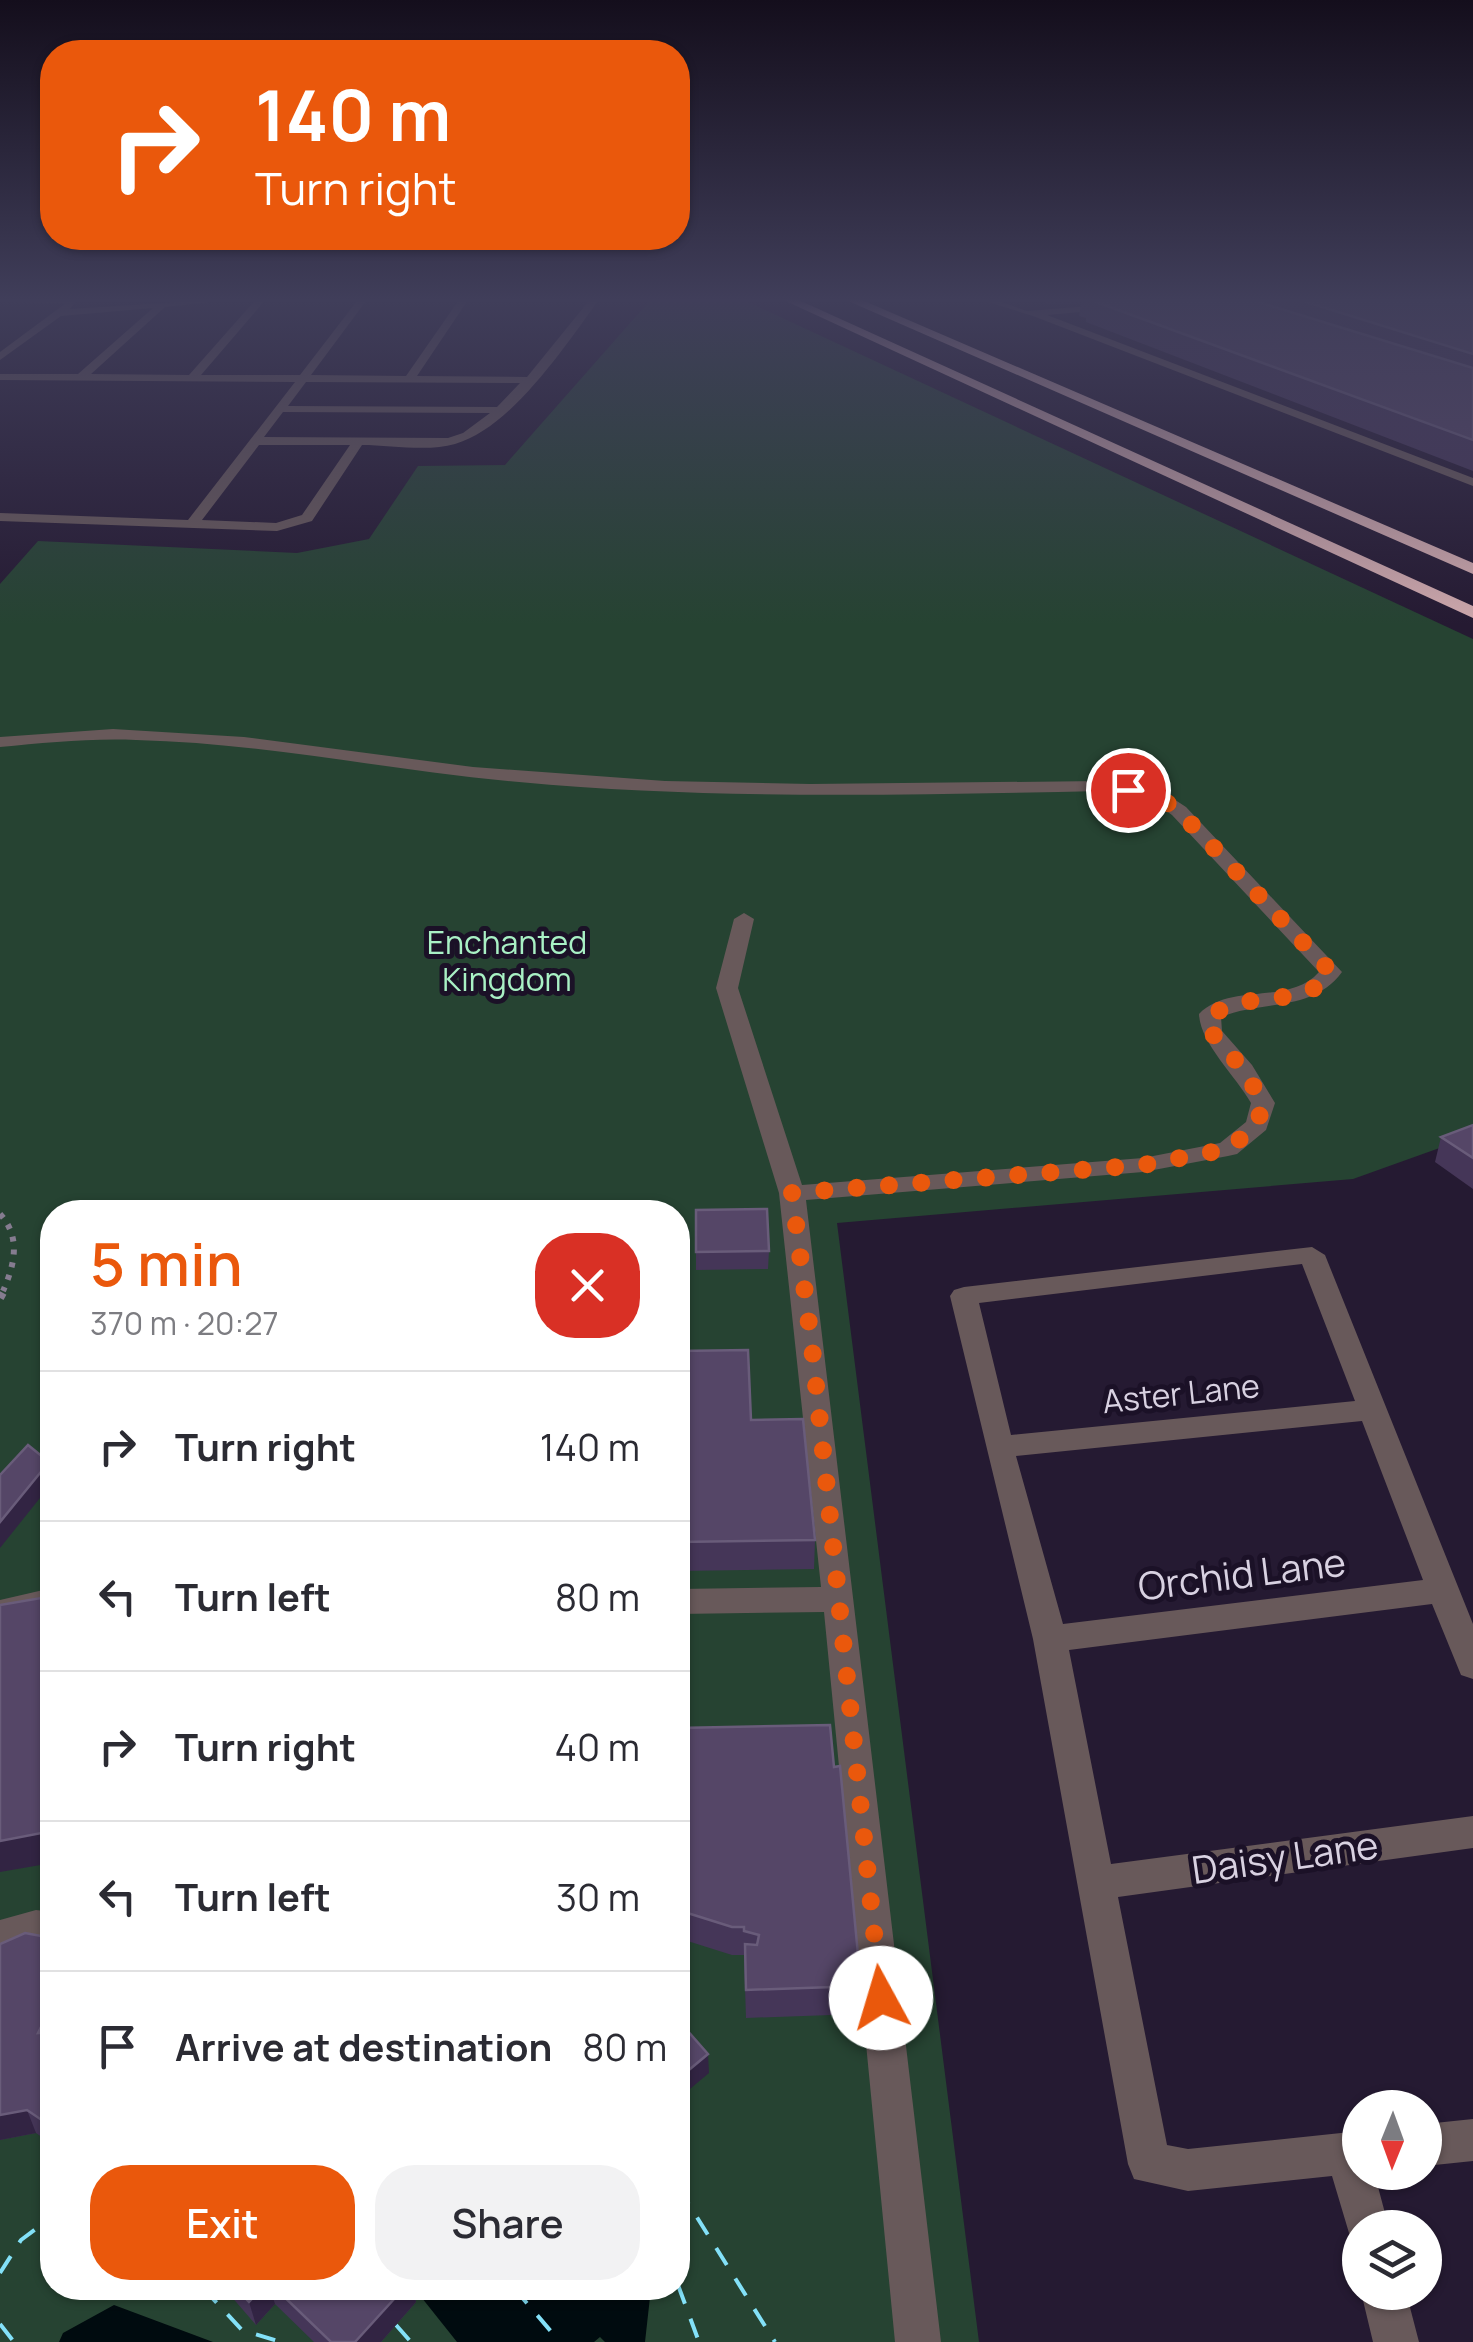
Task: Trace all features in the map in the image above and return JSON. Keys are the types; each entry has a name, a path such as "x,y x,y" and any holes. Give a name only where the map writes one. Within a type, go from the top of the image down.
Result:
{"highway":[{"path":"1020,406 1473,613"},
{"path":"1095,406 1473,569"}],"street":[{"path":"192,524 281,406"},
{"path":"253,441 460,440 468,438 503,406"},
{"path":"1276,406 1473,482"},
{"path":"279,409 499,410"},
{"path":"0,517 277,527 307,518 358,442"},
{"path":"0,742 148,734 255,743 516,777 666,789 778,792 1102,786 1154,794 1179,811 1331,972 1324,984 1307,993 1239,1003 1210,1014 1211,1032 1244,1070 1263,1103 1257,1125 1228,1149 1143,1165 792,1193"},
{"path":"744,919 726,988 754,1085 781,1152 792,1193 918,2342"},
{"path":"1342,2154 1188,2170 1148,2164 1050,1638 964,1296 1312,1254 1473,1666"},
{"name":"Aster Lane","path":"999,1447 1370,1410"},
{"name":"Orchid Lane","path":"1050,1638 1443,1590"},
{"path":"690,1602 839,1600"},
{"path":"0,1612 40,1603"},
{"path":"814,1731 853,1730"},
{"name":"Daisy Lane","path":"1097,1884 1473,1832"},
{"path":"0,1938 40,1928"},
{"path":"1442,2144 1473,2140"},
{"path":"1388,2310 1396,2342"}],"path":[{"path":"0,1214 6,1218 15,1246 14,1262 0,1298"}],"green space":[{"name":"Enchanted Kingdom","path":"557,406 972,406 1473,639 1473,1136 1353,1179 837,1223 979,2342 0,2342 0,584 38,541 297,553 369,539 418,466 505,465"}],"shaded area":[{"path":"424,2300 650,2300 645,2342 605,2342 600,2337 594,2342 457,2342"},
{"path":"114,2305 213,2342 59,2342 63,2333"}],"building":[{"path":"1381,406 1473,406 1473,440"},
{"path":"1473,1125 1473,1158 1441,1137"},
{"path":"767,1209 769,1251 696,1252 696,1210"},
{"path":"748,1350 751,1420 803,1419 815,1540 690,1542 690,1351"},
{"path":"28,1445 40,1455 40,1473 0,1522 0,1475"},
{"path":"40,1598 40,1833 0,1841 0,1605"},
{"path":"830,1725 834,1767 840,1766 861,1986 746,1990 745,1944 757,1945 759,1935 744,1931 744,1927 690,1914 690,1728"},
{"path":"25,1933 40,1936 40,2119 27,2110 0,2115 0,1944"},
{"path":"690,2034 708,2054 690,2069"},
{"path":"287,2300 393,2300 355,2342 331,2342"}],"ferry route":[{"path":"690,2206 775,2342"},
{"path":"0,2273 21,2240 40,2226"},
{"path":"214,2300 242,2330 281,2342"},
{"path":"524,2300 560,2342"},
{"path":"684,2300 699,2342"},
{"path":"0,2324 14,2342"},
{"path":"396,2325 411,2342"}],"route":[{"path":"881,1998 792,1193 1143,1165 1228,1149 1257,1125 1263,1103 1244,1070 1211,1032 1210,1014 1239,1003 1307,993 1324,984 1331,972 1179,811 1154,794 1128,790"}]}
